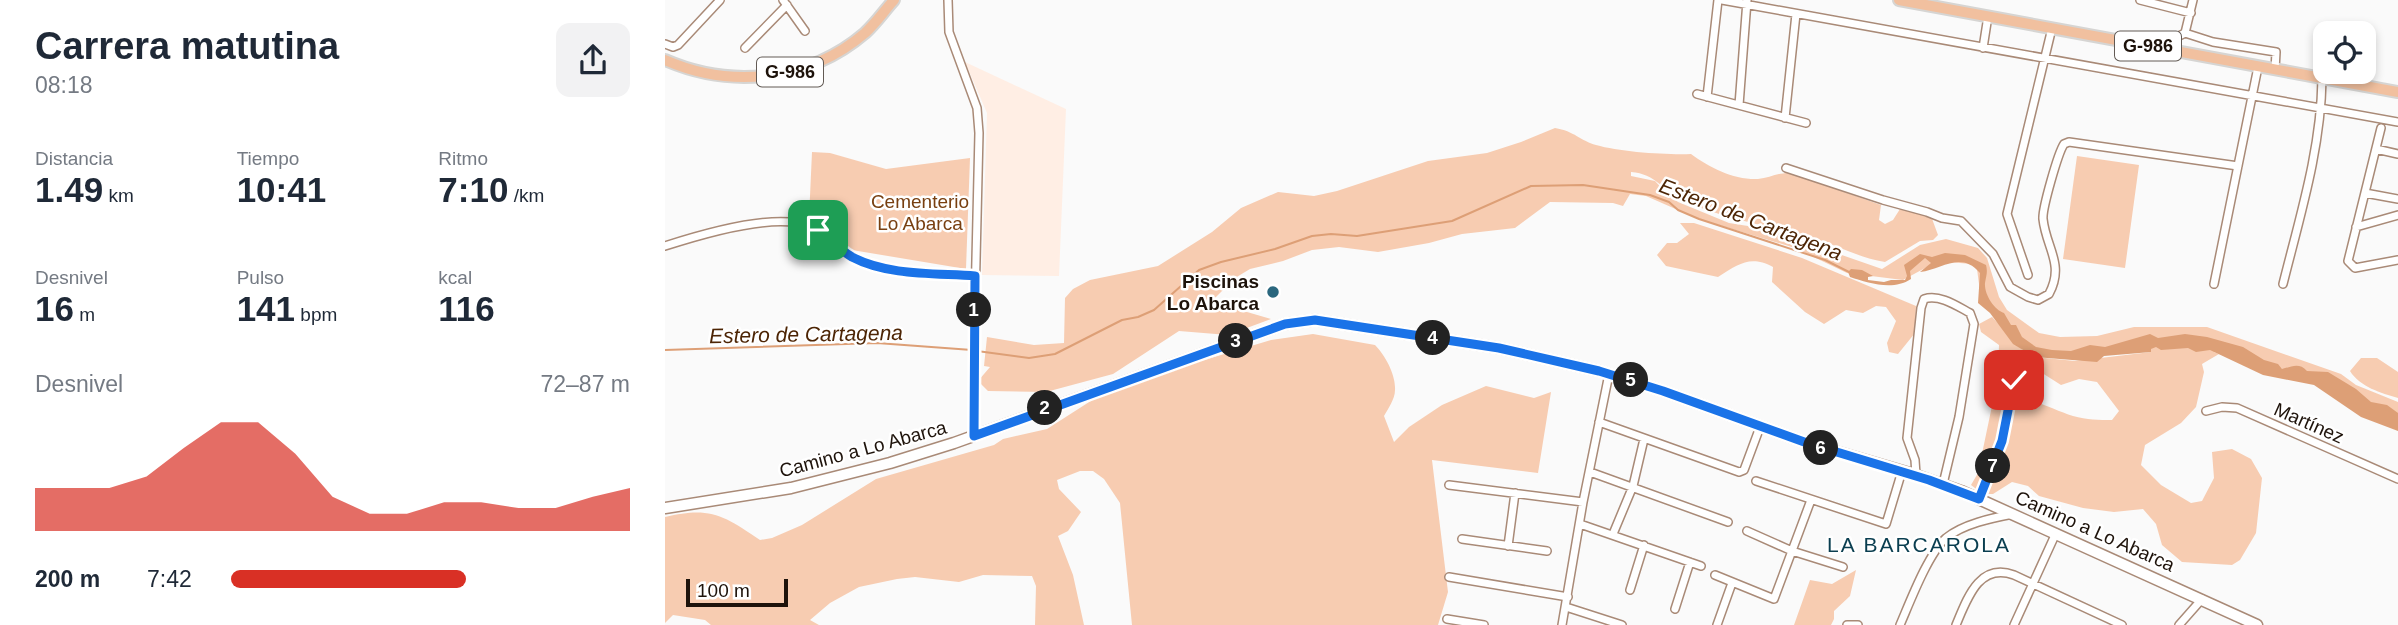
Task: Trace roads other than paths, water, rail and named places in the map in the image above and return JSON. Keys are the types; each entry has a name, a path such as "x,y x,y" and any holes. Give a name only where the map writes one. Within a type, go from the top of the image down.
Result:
{"main road":[{"name":"G-986","path":"665,60 700,72 726,77 766,76 793,71 818,62 853,42 874,24 894,0"},
{"name":"G-986","path":"1899,0 2313,77"},
{"name":"G-986","path":"2351,84 2398,92"},
{"name":"Camino a Lo Abarca","path":"665,508 825,480 890,463 1299,321 1324,321 1499,348 1609,374 1663,391 1760,427 1943,484 2014,513 2251,624"}],"street":[{"path":"665,44 673,47 678,45 720,0"},
{"path":"948,0 949,32 974,99 978,120 974,436"},
{"path":"1706,97 1720,0 1747,2 1983,48 2398,122"},
{"path":"2140,0 2191,13"},
{"path":"2177,9 2180,0"},
{"path":"2185,33 2193,0"},
{"path":"1739,105 1747,2"},
{"path":"745,48 785,3 805,31"},
{"path":"1785,118 1796,13"},
{"path":"1983,48 1988,16"},
{"path":"2028,275 2007,215 2052,28"},
{"path":"2173,51 2175,38 2185,33 2213,42 2276,52 2274,70"},
{"path":"2214,284 2258,67"},
{"path":"2283,284 2316,147 2322,108 2322,84"},
{"path":"1697,94 1806,123"},
{"path":"2381,128 2348,259 2351,266 2357,268 2398,260"},
{"path":"1786,167 1937,217 1961,221 1996,258 2010,287 2028,298 2038,300 2049,294 2056,273 2056,263 2043,214 2064,144 2069,142 2238,166"},
{"path":"2376,149 2398,153"},
{"path":"2365,192 2398,199"},
{"path":"2356,227 2398,215"},
{"path":"665,246 735,228 794,222 818,230 846,253 874,266 975,276"},
{"path":"1916,475 1915,460 1907,438 1921,308 1924,299 1930,297 1951,302 1970,313 1975,324 1959,417 1943,484"},
{"path":"1562,625 1609,374"},
{"path":"1979,499 2002,441 2014,380"},
{"name":"Martínez","path":"2206,411 2223,407 2237,408 2398,479"},
{"path":"1599,422 1738,472 1744,470 1760,427"},
{"path":"1613,534 1633,486 1644,439"},
{"path":"1756,481 1886,524 1902,471"},
{"path":"1590,472 1728,522"},
{"path":"1449,485 1583,502"},
{"path":"1508,546 1515,493"},
{"path":"1715,575 1774,599 1811,500"},
{"path":"1900,625 1921,578 1944,540 1961,530 2014,513"},
{"path":"1580,524 1701,566"},
{"path":"1747,531 1792,551 1843,567"},
{"path":"2014,625 2056,533"},
{"path":"1462,539 1547,551"},
{"path":"1630,590 1644,545"},
{"path":"1675,609 1690,562"},
{"path":"1956,625 1972,591 1985,575 1997,571 2006,572 2122,625"},
{"path":"1450,577 1568,597"},
{"path":"1717,625 1732,583"},
{"path":"2179,625 2201,599"},
{"path":"1566,607 1622,625"},
{"path":"1447,619 1484,625"},
{"path":"1847,625 1858,625"}],"waterway":[{"name":"Estero de Cartagena","path":"977,351 1029,358 1055,354 1122,320 1154,310 1199,270 1221,262 1275,249 1312,236 1357,236 1452,221 1531,186 1583,185 1650,195 1699,219 1825,260 1849,272"},
{"name":"Estero de Cartagena","path":"665,350 877,343 972,350"}],"place":[{"name":"Piscinas Lo Abarca","path":"1273,292"}],"district":[{"name":"LA BARCAROLA","path":"1919,544"}],"park label":[{"name":"Cementerio Lo Abarca","path":"920,212"}]}
